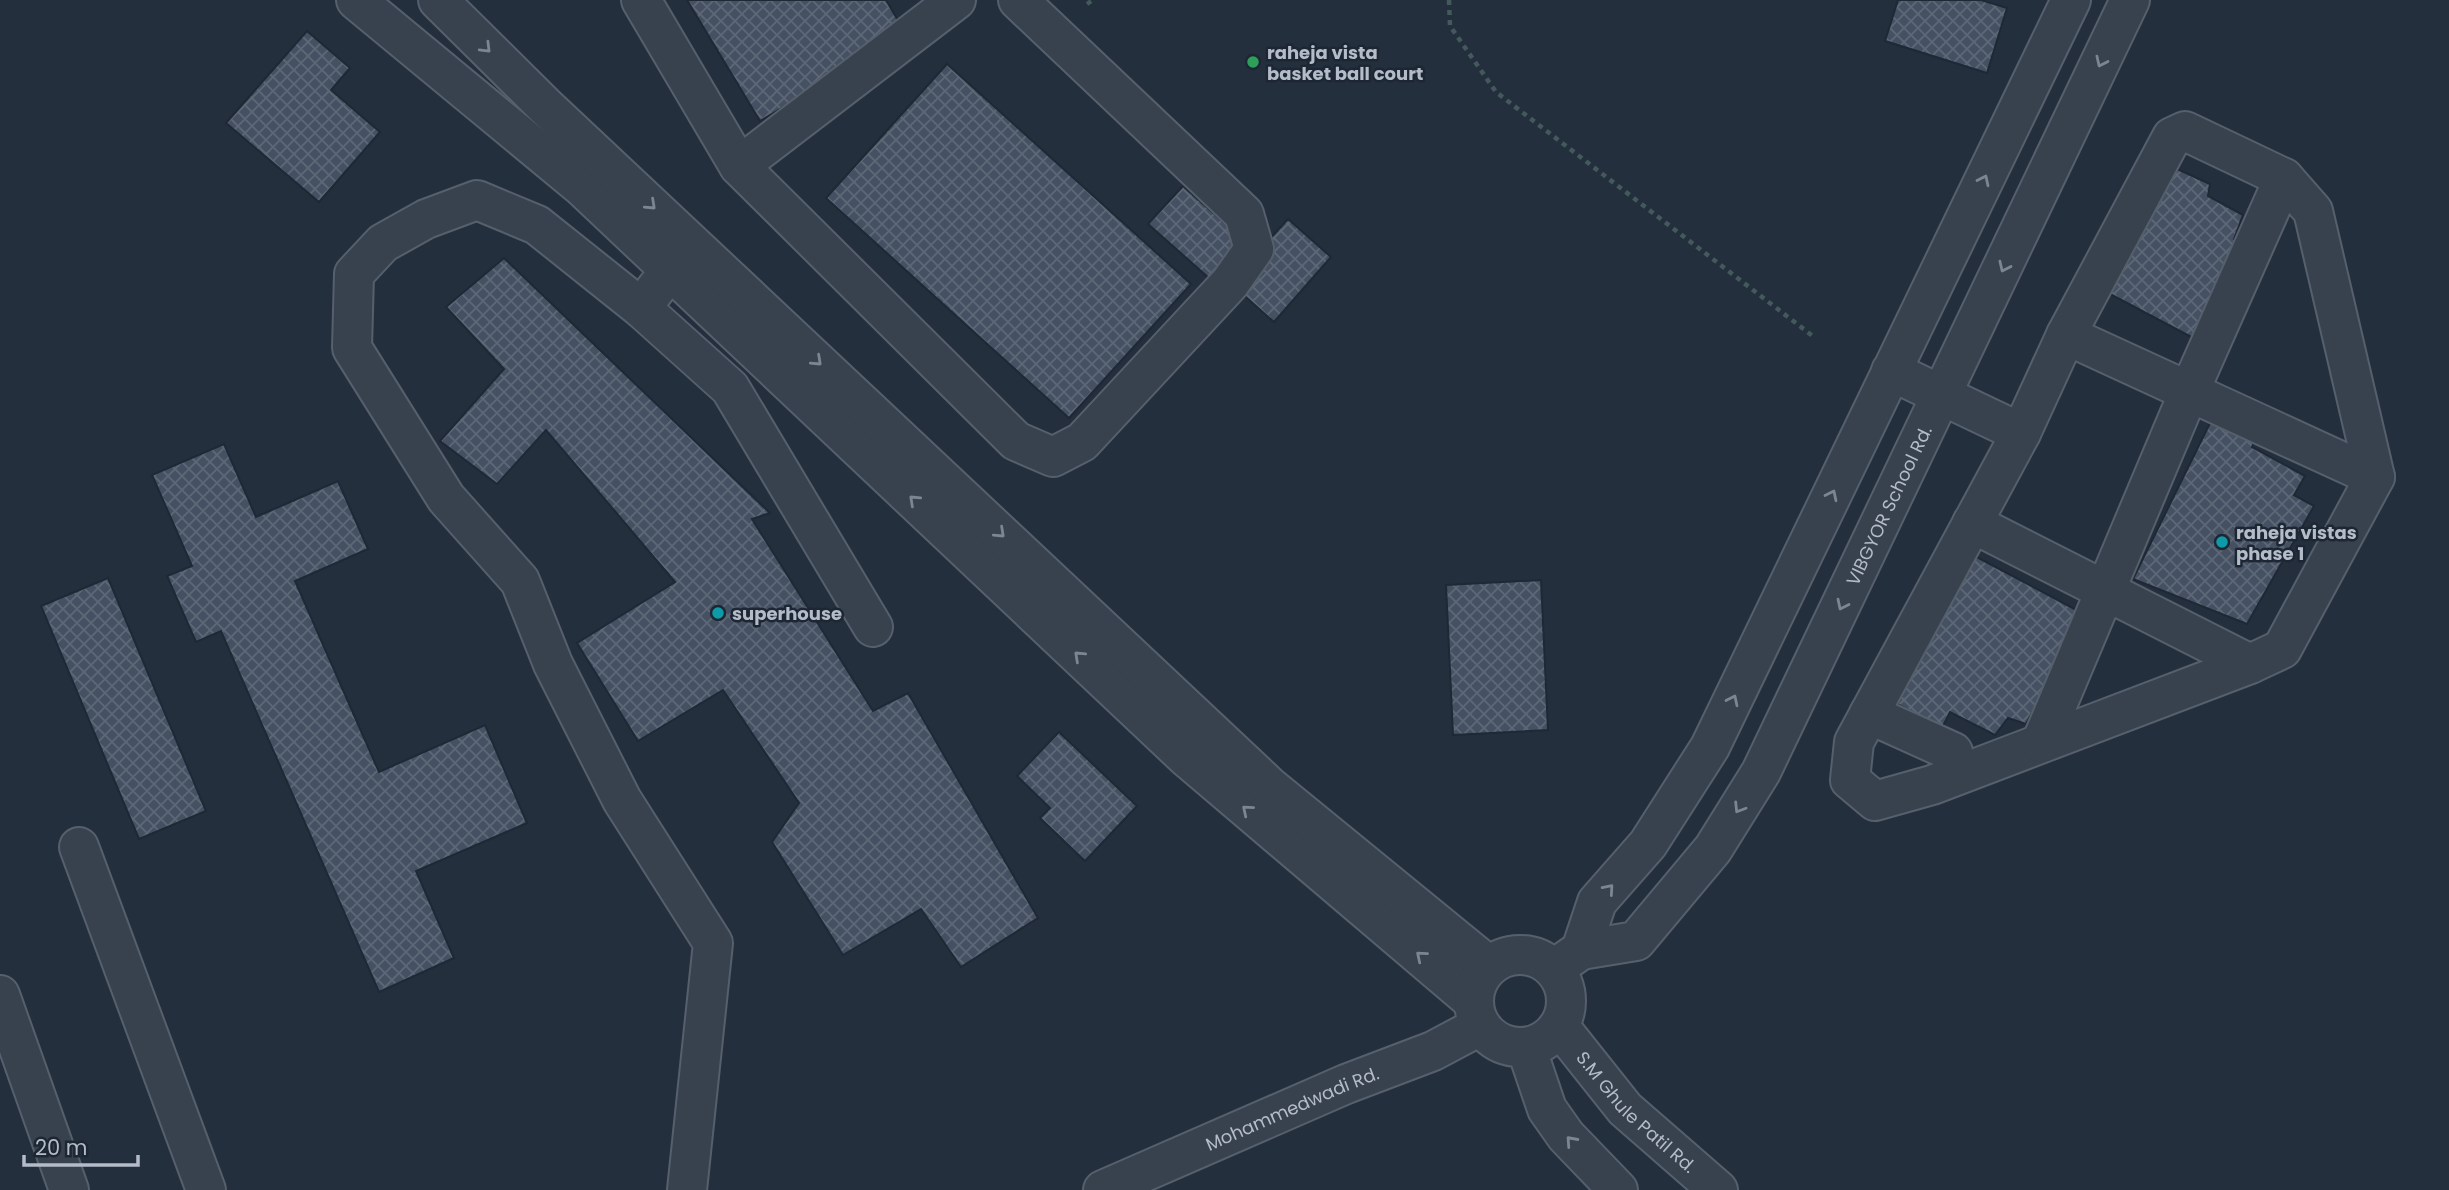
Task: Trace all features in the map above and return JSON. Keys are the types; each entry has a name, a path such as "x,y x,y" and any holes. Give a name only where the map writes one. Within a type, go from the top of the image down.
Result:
{"street":[{"path":"356,0 581,186 1186,757 1477,1013 1493,1038 1508,1046 1526,1047 1545,1040 1559,1026 1566,1007 1564,987 1568,960 1597,902 1647,844 1710,747 2071,0"},
{"path":"438,0 544,105 1270,787 1489,966"},
{"path":"641,0 739,166 1016,441 1053,457 1082,442 1230,284 1254,249 1244,214 1018,0"},
{"path":"739,166 956,0"},
{"name":"VIBGYOR School Rd.","path":"1568,960 1636,941 1713,849 1761,772 2130,0"},
{"path":"518,134 544,105"},
{"path":"2185,131 2284,178 2313,211 2375,477 2282,649 2250,664 1932,785 1875,801 1850,780 1854,743 2021,433 2066,335 2172,137 2185,131"},
{"path":"2041,743 2189,392 2284,178"},
{"path":"687,1190 713,943 622,800 553,664 520,580 446,498 352,348 354,274 383,243 426,219 477,200 537,225 642,308 730,388 873,628"},
{"path":"642,308 671,269"},
{"path":"2066,335 2375,477"},
{"path":"1891,372 2021,433"},
{"path":"1972,523 2250,664"},
{"path":"1869,713 1953,752"},
{"path":"79,846 205,1190"},
{"path":"1477,1013 1475,988 1489,966 1502,958 1515,955 1530,956 1543,961 1568,960"},
{"path":"0,995 69,1190"},
{"name":"Mohammedwadi Rd.","path":"1103,1190 1346,1084 1433,1051 1477,1013"},
{"name":"S.M Ghule Patil Rd.","path":"1559,1026 1625,1109 1718,1190"},
{"path":"1526,1047 1547,1109 1566,1136 1618,1190"}],"path":[{"path":"1087,4 1093,0"},
{"path":"1448,0 1450,26 1496,92 1814,337"}],"building":[{"path":"687,0 886,0 906,34 760,121"},
{"path":"1898,0 1981,0 2007,8 1987,73 1885,41"},
{"path":"307,31 350,68 331,90 380,132 319,202 226,123"},
{"path":"947,64 1191,284 1069,418 826,198"},
{"path":"2175,168 2210,184 2208,196 2243,215 2234,239 2240,243 2197,340 2110,294"},
{"path":"1183,186 1254,249 1219,287 1148,224"},
{"path":"1288,219 1331,257 1274,322 1230,283"},
{"name":"superhouse","path":"504,258 770,513 752,519 873,711 908,693 1038,918 961,967 921,909 843,955 772,842 799,803 723,690 638,741 577,643 675,582 546,430 497,484 440,441 504,369 446,307"},
{"name":"raheja vistas phase 1","path":"2213,417 2258,434 2252,447 2305,476 2294,495 2314,506 2247,624 2133,579"},
{"path":"224,444 256,517 338,481 368,549 295,581 379,772 485,725 527,823 416,871 454,958 379,992 221,631 196,642 167,576 192,566 152,475"},
{"path":"1971,554 2084,614 2026,724 2008,718 1995,735 1950,712 1942,728 1897,704"},
{"path":"108,578 206,811 139,839 41,606"},
{"path":"1541,580 1548,730 1453,735 1446,585"},
{"path":"1059,732 1137,806 1085,861 1040,818 1050,808 1017,776"}],"place":[{"name":"raheja vista basket ball court","path":"1253,62"},
{"name":"raheja vistas phase 1","path":"2222,542"},
{"name":"superhouse","path":"718,613"}]}
